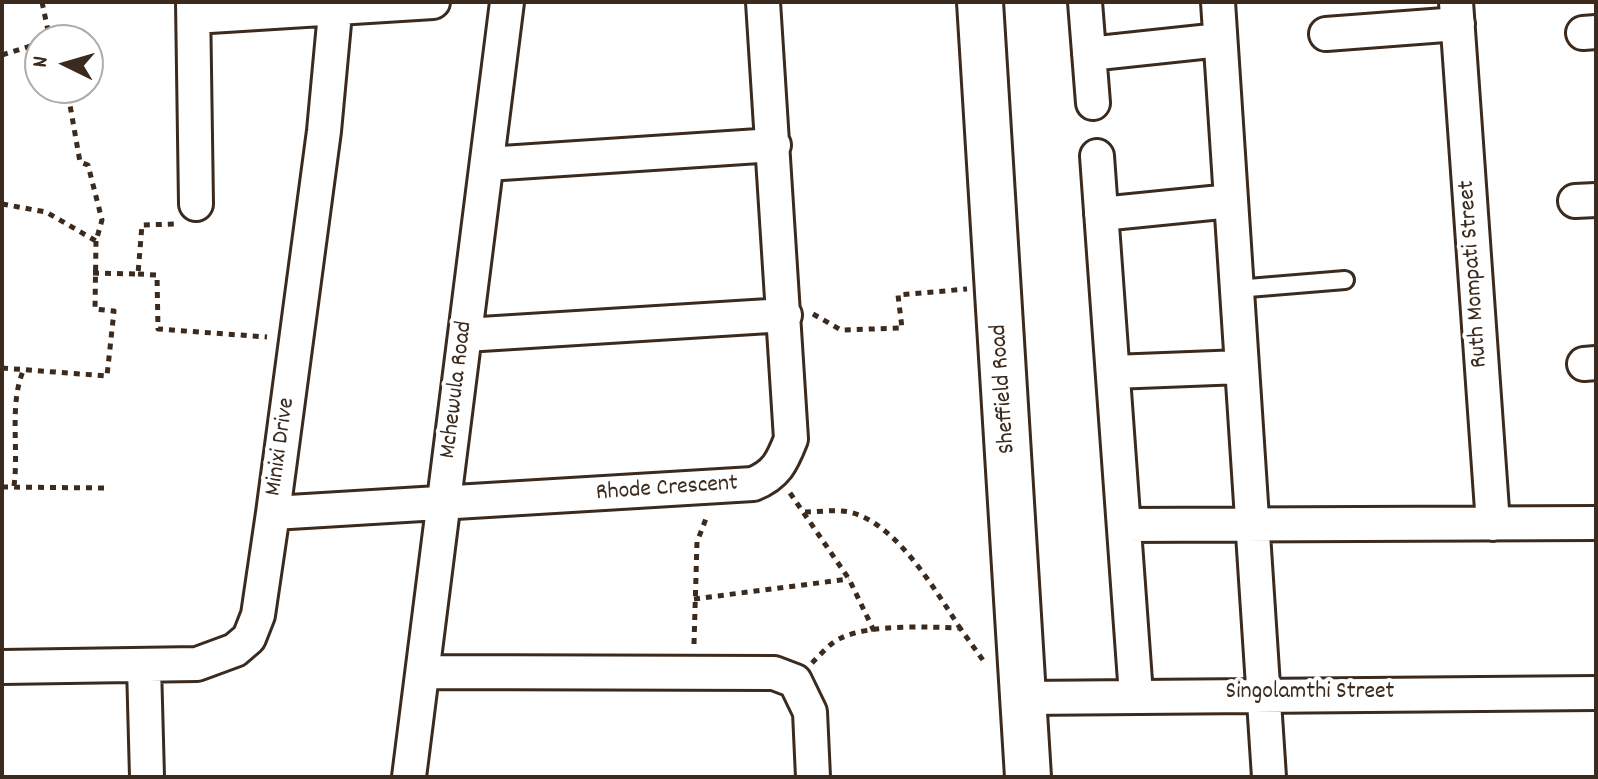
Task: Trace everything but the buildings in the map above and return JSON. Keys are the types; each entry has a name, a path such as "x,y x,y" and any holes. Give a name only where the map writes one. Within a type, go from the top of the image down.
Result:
{"street":[{"path":"196,204 194,9 433,2"},
{"name":"Mchewula Road","path":"409,777 507,2"},
{"name":"Rhode Crescent","path":"273,513 713,487 753,484 771,477 791,439 763,2"},
{"name":"Sheffield Road","path":"980,2 1028,777"},
{"path":"1085,2 1093,103"},
{"path":"1218,2 1269,777"},
{"name":"Minixi Drive","path":"2,667 144,666 217,659 249,638 258,615 273,513 324,131 336,6"},
{"name":"Ruth Mompati Street","path":"1326,34 1457,13 1493,524"},
{"path":"1089,54 1220,40"},
{"path":"487,164 774,145"},
{"path":"1097,156 1136,695"},
{"path":"1101,214 1231,201"},
{"path":"465,335 785,315"},
{"path":"1113,372 1241,367"},
{"path":"1124,525 1596,523"},
{"path":"144,666 147,777"},
{"path":"424,672 774,673 795,681 810,712 813,777"},
{"name":"Singolamthi Street","path":"1024,698 1596,693"}],"lane":[{"path":"1236,289 1345,280"}],"path":[{"path":"42,2 47,24"},
{"path":"2,55 24,48"},
{"path":"2,368 107,376 114,311 95,309 93,273 102,220 88,165 80,162 70,104"},
{"path":"2,204 46,212 96,241"},
{"path":"138,274 142,225 192,223 196,204"},
{"path":"93,273 157,275 158,329 296,339"},
{"path":"785,315 811,313 841,330 902,328 898,295 998,287"},
{"path":"14,486 18,447 15,409 23,371"},
{"path":"771,477 791,493 805,512 849,579 874,631"},
{"path":"2,487 39,490 106,488"},
{"path":"696,673 694,599 697,542 713,487"},
{"path":"805,512 845,511 874,521 917,565 1003,686 1024,698"},
{"path":"694,599 849,579"},
{"path":"795,681 840,638 874,631 960,628"}]}
